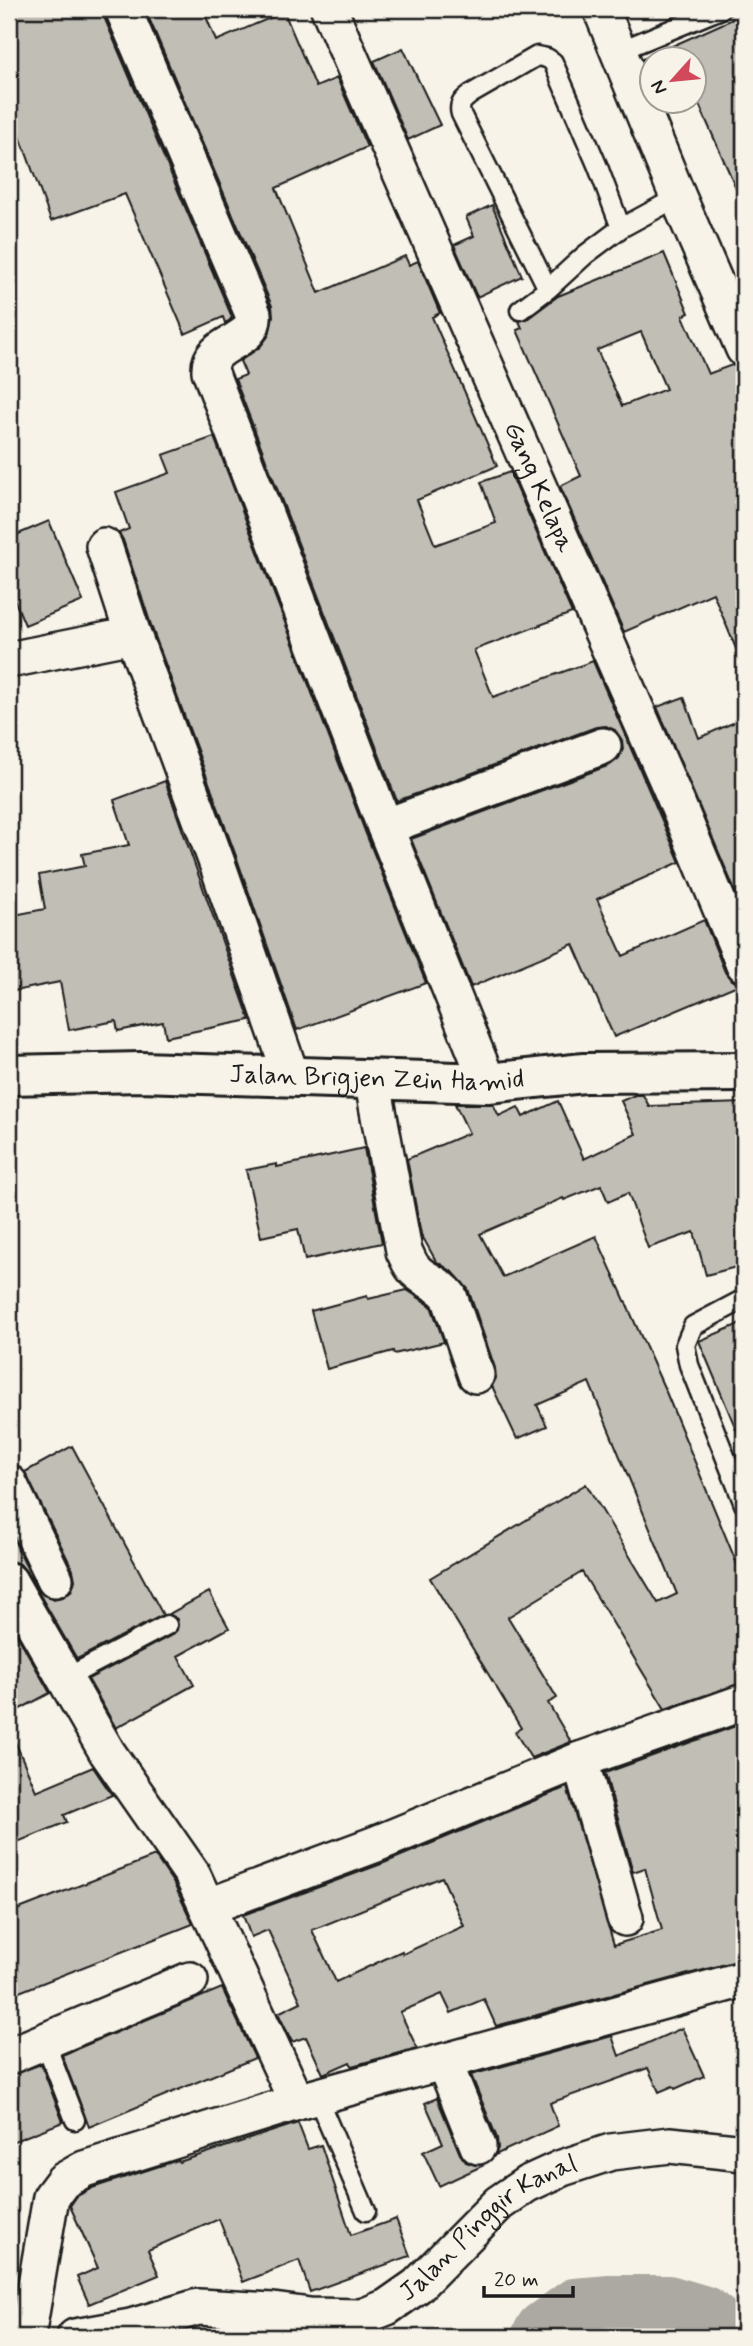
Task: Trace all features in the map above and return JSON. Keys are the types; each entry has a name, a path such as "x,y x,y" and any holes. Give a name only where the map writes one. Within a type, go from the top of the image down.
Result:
{"main road":[{"name":"Jalan Brigjen Zein Hamid","path":"9,1075 141,1072 488,1083 584,1073 744,1072"}],"street":[{"path":"123,9 253,314 254,322 250,330 214,354 209,362 209,372 385,827 488,1083"},
{"name":"Gang Kelapa","path":"329,9 654,751 744,964"},
{"path":"601,9 744,349"},
{"path":"104,546 133,635 292,1077"},
{"path":"9,660 133,635"},
{"path":"385,827 603,746"},
{"path":"372,1078 404,1251 411,1266 419,1274 442,1286 449,1296 476,1375"},
{"path":"9,1483 17,1522 55,1578"},
{"path":"9,1581 17,1615 64,1679 107,1752 192,1874 307,2100"},
{"path":"207,1907 376,1844 580,1760 744,1702"},
{"path":"580,1760 625,1918"},
{"path":"27,2337 51,2197 63,2181 103,2162 307,2100 744,1979"},
{"path":"9,2056 190,1980"},
{"path":"444,2062 478,2146"},
{"name":"Jalan Pinggir Kanal","path":"75,2337 131,2327 198,2307 310,2316 362,2317 387,2307 417,2286 499,2203 527,2184 562,2168 611,2152 670,2145 744,2153"}],"lane":[{"path":"619,51 721,9"},
{"path":"548,289 461,114 461,102 537,56 553,62 621,228"},
{"path":"520,310 621,228 678,197"},
{"path":"744,1299 693,1326 685,1345 689,1365 744,1504"},
{"path":"64,1679 167,1625"},
{"path":"45,2042 75,2120"},
{"path":"307,2100 366,2211"}],"building":[{"path":"9,9 103,9 104,17 232,317 229,321 225,323 223,317 185,334 125,194 51,221 9,106"},
{"path":"145,9 203,9 216,41 284,12 316,87 337,78 367,147 276,188 319,293 405,256 409,265 418,261 440,313 432,317 497,466 417,500 435,545 496,523 481,482 510,472 572,613 474,650 493,697 593,661 680,862 597,899 623,956 704,920 725,972 731,980 740,984 614,1037 573,944 471,987 411,839 610,765 619,758 623,749 622,740 615,730 606,726 596,727 397,801 235,379 246,375 240,361 260,347 269,335 272,306"},
{"path":"744,14 744,206 704,116 708,116 708,46 672,46"},
{"path":"403,48 440,125 408,140 374,61"},
{"path":"492,205 522,276 477,297 454,245 474,236 466,217"},
{"path":"664,253 689,313 683,316 708,374 732,365 736,367 744,389 744,668 713,593 624,632 560,486 581,476 517,330 522,328 519,321 527,319 558,296","holes":["641,332 666,389 622,406 597,350"]},
{"path":"214,437 426,983 297,1030 119,533 129,529 116,492 170,473 163,455"},
{"path":"49,521 83,601 25,625 9,587 9,538"},
{"path":"684,697 699,738 744,718 744,912 657,707"},
{"path":"165,781 250,1020 166,1037 163,1022 118,1031 116,1021 69,1030 60,982 9,992 9,916 45,909 39,875 85,866 82,854 129,845 114,800"},
{"path":"635,1095 643,1095 649,1106 744,1103 744,1265 706,1275 694,1232 648,1248 628,1193 608,1202 601,1185 564,1200 563,1198 480,1234 503,1277 596,1236 666,1392 744,1581 744,1682 665,1709 582,1572 508,1617 557,1698 548,1703 571,1742 531,1758 515,1732 521,1728 430,1578 586,1484 658,1603 677,1594 589,1382 537,1405 547,1426 517,1439 492,1386 496,1378 495,1368 468,1289 454,1273 436,1261 421,1234 407,1159 469,1133 455,1104 493,1104 499,1116 518,1107 523,1117 558,1101 584,1159 636,1134 621,1101"},
{"path":"364,1148 382,1243 305,1260 298,1229 261,1237 246,1170 277,1164 277,1167"},
{"path":"407,1290 431,1306 444,1342 394,1354 393,1351 327,1369 311,1311 367,1296 368,1299"},
{"path":"744,1322 744,1448 699,1341"},
{"path":"72,1446 163,1615 77,1659 26,1571 20,1564 9,1560 11,1534 43,1595 53,1599 63,1597 72,1590 75,1580 73,1570 25,1472"},
{"path":"209,1592 229,1628 178,1656 194,1685 116,1728 88,1679 172,1635 178,1625 177,1619 169,1614"},
{"path":"12,1626 50,1693 9,1715 9,1628"},
{"path":"744,1723 744,1959 496,2026 484,1999 451,2013 442,1994 400,2012 417,2048 352,2066 350,2062 323,2074 306,2037 292,2042 278,2013 301,2002 268,1930 251,1937 243,1915 384,1863 567,1787 614,1945 662,1930 645,1868 633,1872 605,1773","holes":["442,1877 464,1926 336,1982 312,1930"]},
{"path":"9,1727 36,1791 93,1767 112,1795 64,1815 67,1822 15,1843 9,1827"},
{"path":"155,1856 174,1884 193,1924 9,1996 9,1913"},
{"path":"222,1988 255,2058 89,2127 62,2055"},
{"path":"682,2028 704,2076 675,2089 673,2086 659,2092 648,2068 550,2103 558,2126 495,2155 498,2148 497,2138 471,2075 612,2036 619,2056"},
{"path":"41,2064 63,2122 9,2143 9,2076"},
{"path":"437,2098 460,2154 466,2162 482,2166 439,2186 423,2152 443,2143 425,2103"},
{"path":"298,2123 308,2149 321,2145 351,2235 396,2219 410,2256 310,2292 299,2260 243,2282 219,2219 148,2250 159,2275 89,2304 77,2277 98,2268 70,2206 77,2196 92,2188"}],"waterway":[{"path":"537,2337 542,2328 575,2304 610,2301 668,2301 705,2312 736,2337"}]}
